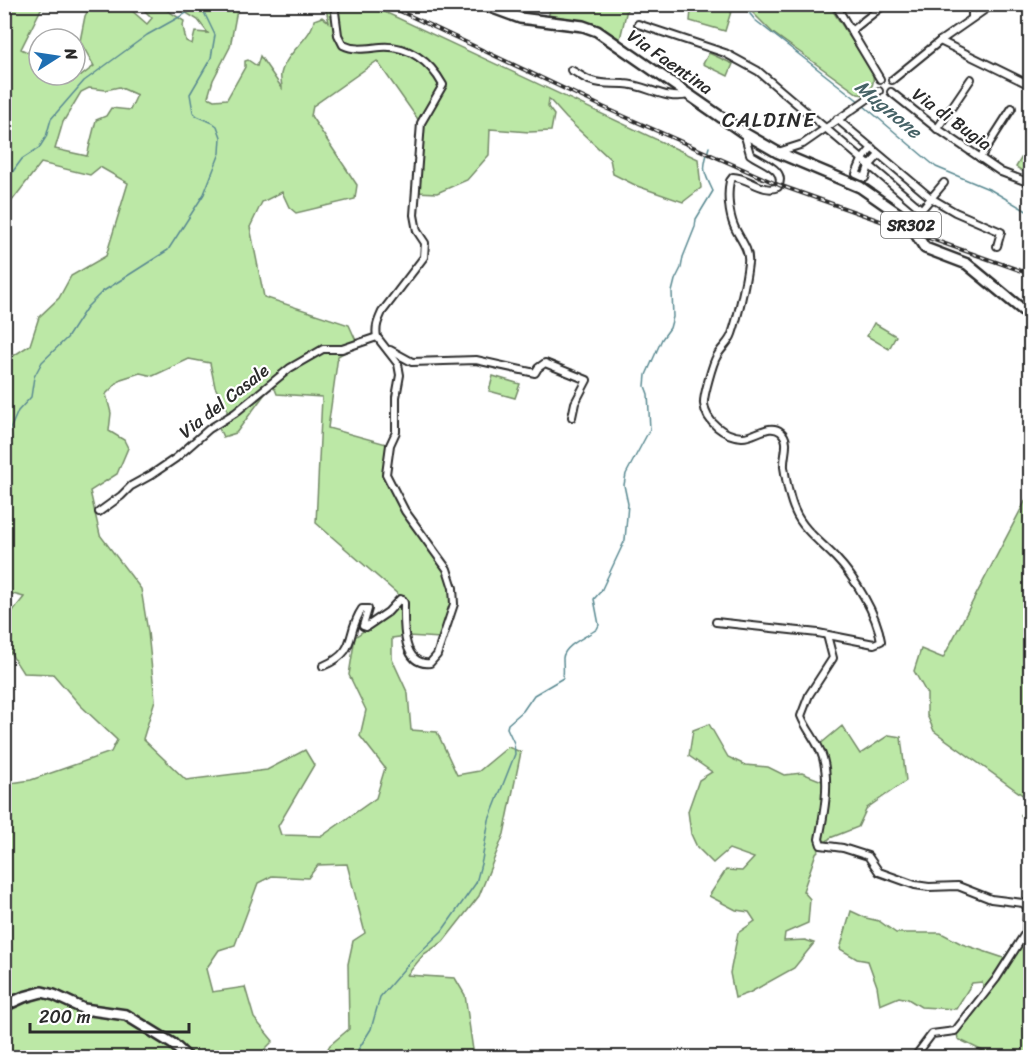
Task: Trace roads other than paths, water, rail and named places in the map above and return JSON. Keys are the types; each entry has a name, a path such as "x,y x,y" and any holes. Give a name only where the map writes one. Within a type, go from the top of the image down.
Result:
{"main road":[{"name":"Via Faentina","path":"482,4 520,18 583,26 597,31 744,133 777,152 855,184 910,223 925,248 967,264 1030,316"},
{"path":"4,1006 33,994 48,993 84,1009 126,1015 173,1044 188,1058"}],"street":[{"path":"323,666 336,659 349,646 355,622 362,609 368,609 363,626 366,627 388,612 400,599 404,603 405,633 410,654 416,661 430,663 437,655 454,604 453,588 447,569 405,511 386,474 390,444 396,432 396,397 400,375 398,364 377,337 377,322 382,312 424,257 425,243 417,231 414,215 421,123 442,85 420,57 400,48 360,50 343,45 338,35 334,4"},
{"path":"835,4 880,78"},
{"path":"851,31 885,4"},
{"path":"972,4 972,18"},
{"path":"892,80 940,41 993,4"},
{"path":"638,24 725,53 758,71 921,209"},
{"path":"940,41 1030,85"},
{"path":"571,70 591,81 630,85 675,98 688,95"},
{"path":"885,77 892,80 894,85 891,92 885,94 879,91 877,84 880,78 885,77"},
{"path":"937,129 971,79"},
{"path":"777,152 798,146 879,91"},
{"name":"Via di Bugia","path":"891,92 937,129 1001,172 1030,183"},
{"path":"980,158 1012,108"},
{"path":"837,118 931,198 955,212 1001,232 997,246"},
{"path":"716,622 826,635 874,644 881,641 874,620 851,576 807,530 795,512 784,468 787,447 783,435 777,430 770,429 742,437 725,432 718,429 709,418 704,406 705,391 713,365 732,336 748,265 747,251 733,224 729,194 730,181 736,177 774,190 781,179 774,169 750,154 744,133"},
{"path":"872,148 862,160 856,174 864,178 869,166 879,155"},
{"path":"910,223 944,183"},
{"name":"Via del Casale","path":"99,512 121,496 130,486 176,458 209,429 235,413 290,368 323,349 342,349 377,337"},
{"path":"387,348 412,362 476,360 535,373 545,363 587,380 575,403 572,417"},
{"path":"826,635 833,658 809,694 801,716 823,758 826,800 819,839 821,845 843,848 867,856 879,872 915,885 958,886 991,899 1023,903 1027,907 1026,932 996,980 961,1026 950,1033 932,1034 914,1058"}],"waterway":[{"path":"4,433 9,432 18,411 31,397 34,377 42,362 67,338 87,307 102,292 168,250 204,194 220,153 221,137 217,126 193,112 190,94 211,58 215,35 200,4"},
{"name":"Mugnone","path":"742,4 755,20 860,102"},
{"path":"4,178 11,174 22,159 39,148 46,137 51,119 84,81 147,35 199,6"},
{"name":"Mugnone","path":"864,106 936,167 991,190 1030,213"},
{"path":"353,1058 371,1029 380,997 410,962 442,931 476,883 489,820 515,754 514,743 507,728 508,724 523,711 534,695 563,678 564,653 597,629 599,625 594,599 601,591 625,540 628,504 624,485 626,474 650,429 648,394 645,386 646,375 662,339 670,328 673,317 672,292 675,280 696,219 713,191 705,170 709,147"}],"railway":[{"path":"385,4 603,107 779,185 1030,274"}],"district":[{"name":"CALDINE","path":"769,120"}]}
